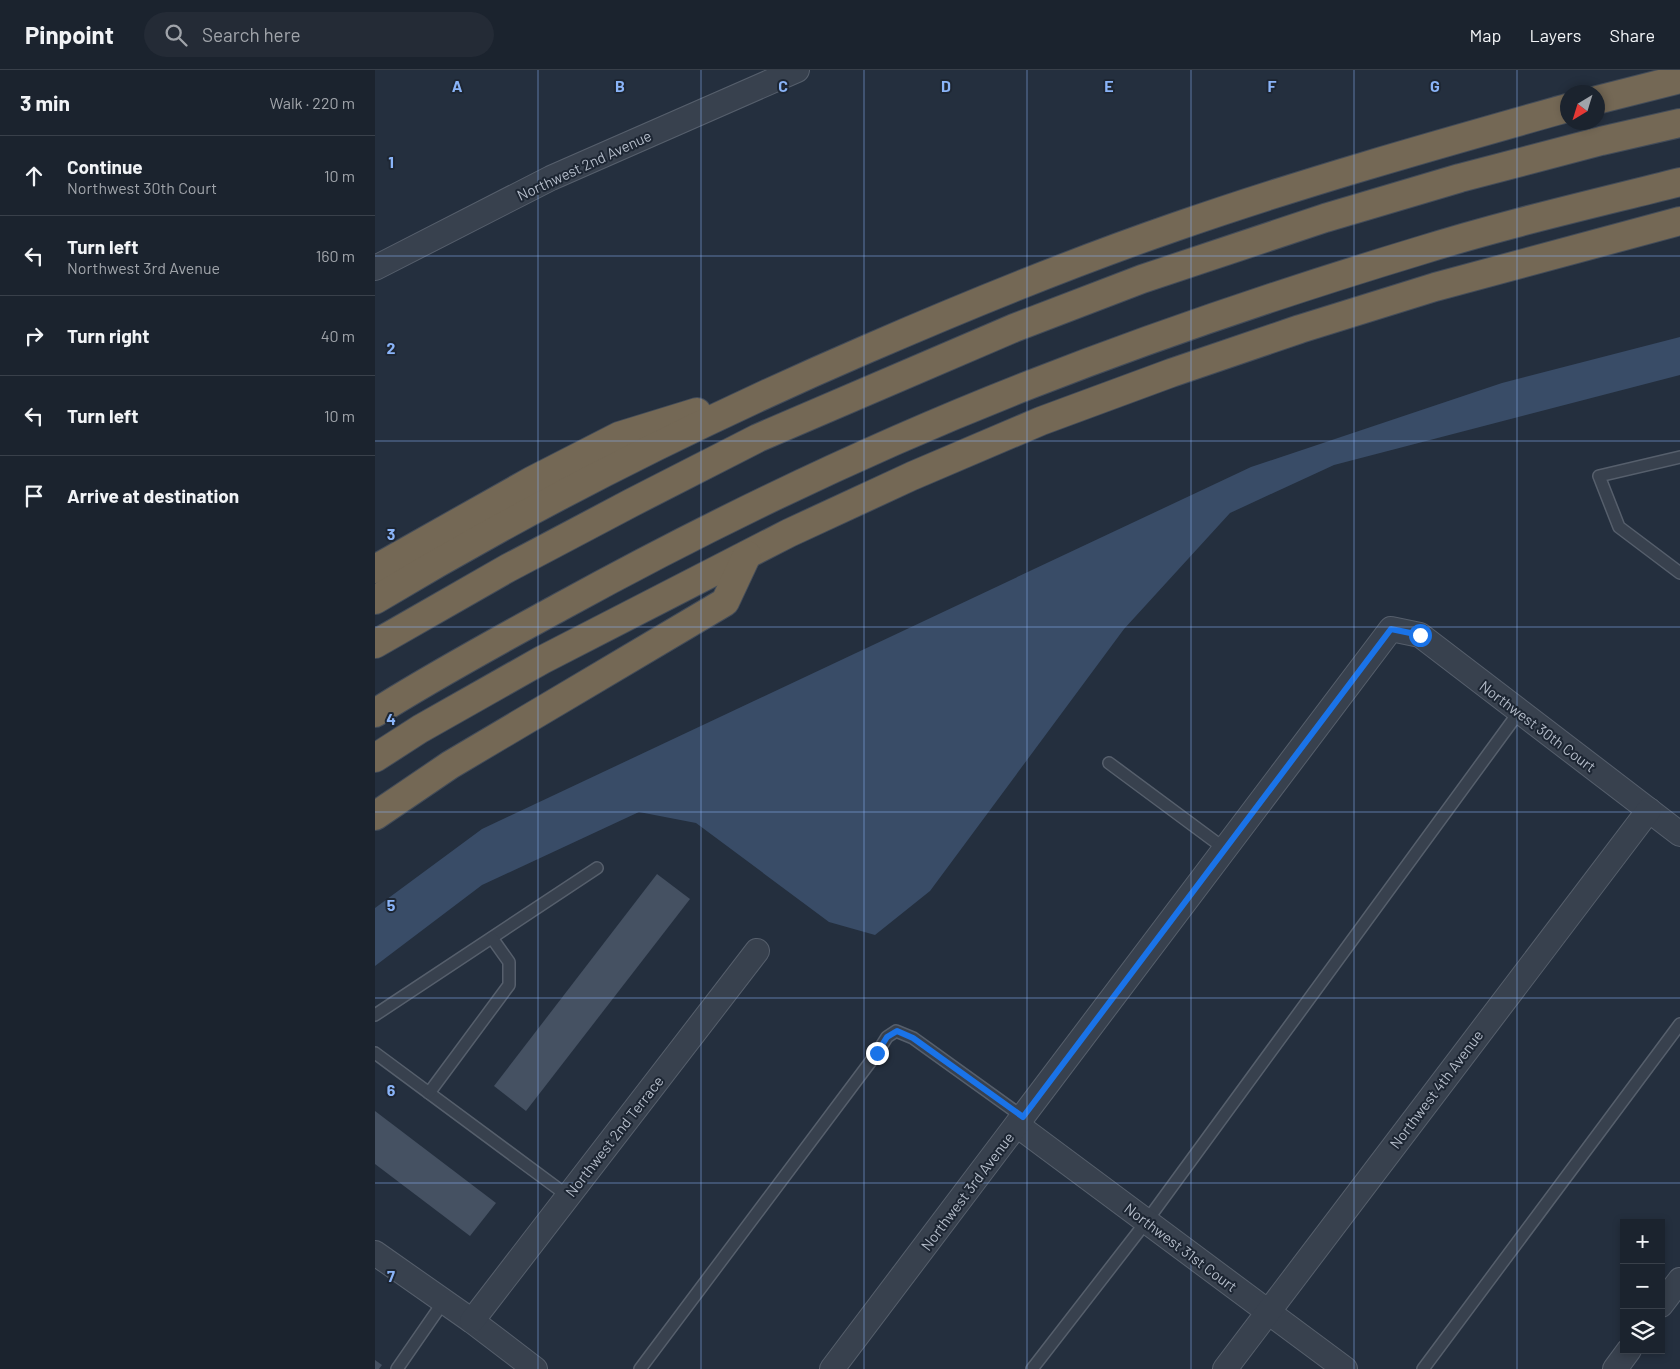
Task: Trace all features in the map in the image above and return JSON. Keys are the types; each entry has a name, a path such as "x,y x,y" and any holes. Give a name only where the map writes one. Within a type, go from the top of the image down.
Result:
{"highway":[{"path":"1605,98 1680,79"},
{"path":"375,600 526,514 654,448 780,387 913,329 1042,276 1174,227 1307,183 1560,110"},
{"path":"375,644 508,568 759,438 1014,328 1142,279 1325,218 1460,178 1680,122"},
{"path":"375,713 523,627 644,561 771,499 897,441 1027,386 1159,336 1287,292 1422,250 1680,182"},
{"path":"375,758 420,729 543,660 789,533 912,476 1041,422 1171,373 1435,286 1680,221"},
{"path":"375,569 533,480 619,436 780,387"},
{"path":"375,816 450,766 725,602 747,555"}],"street":[{"name":"Northwest 2nd Avenue","path":"375,268 551,178 797,70"},
{"name":"Northwest 30th Court","path":"1391,629 1420,635 1680,834"},
{"name":"Northwest 3rd Avenue","path":"832,1369 1391,629"},
{"name":"Northwest 4th Avenue","path":"1225,1369 1649,810"},
{"name":"Northwest 2nd Terrace","path":"472,1321 757,951"},
{"name":"Northwest 31st Court","path":"1020,1121 1146,1222 1345,1369"},
{"path":"375,1253 472,1321 535,1369"},
{"path":"1665,1301 1680,1280"},
{"path":"1615,1369 1626,1354"}],"lane":[{"path":"1680,457 1599,476 1619,527 1680,573"},
{"path":"1032,1369 1146,1222 1519,712"},
{"path":"1109,763 1225,849"},
{"path":"375,1015 597,868"},
{"path":"429,1093 509,985 509,962 492,938"},
{"path":"1423,1369 1680,1024"},
{"path":"640,1369 877,1053 887,1037 897,1031 913,1038 1020,1121"},
{"path":"375,1053 568,1196"},
{"path":"397,1369 444,1301"}],"water":[{"path":"1680,337 1680,375 1334,465 1230,513 1124,629 930,891 875,935 829,922 696,823 639,812 482,885 375,966 375,908 482,829 1251,467 1502,383"}],"building":[{"path":"657,874 690,899 526,1111 494,1086"},
{"path":"375,1111 496,1203 470,1236 375,1164"},
{"path":"375,1360 382,1365 379,1369 375,1369"}],"route":[{"path":"877,1053 887,1037 897,1031 913,1038 1023,1117 1391,629 1420,635"}]}
